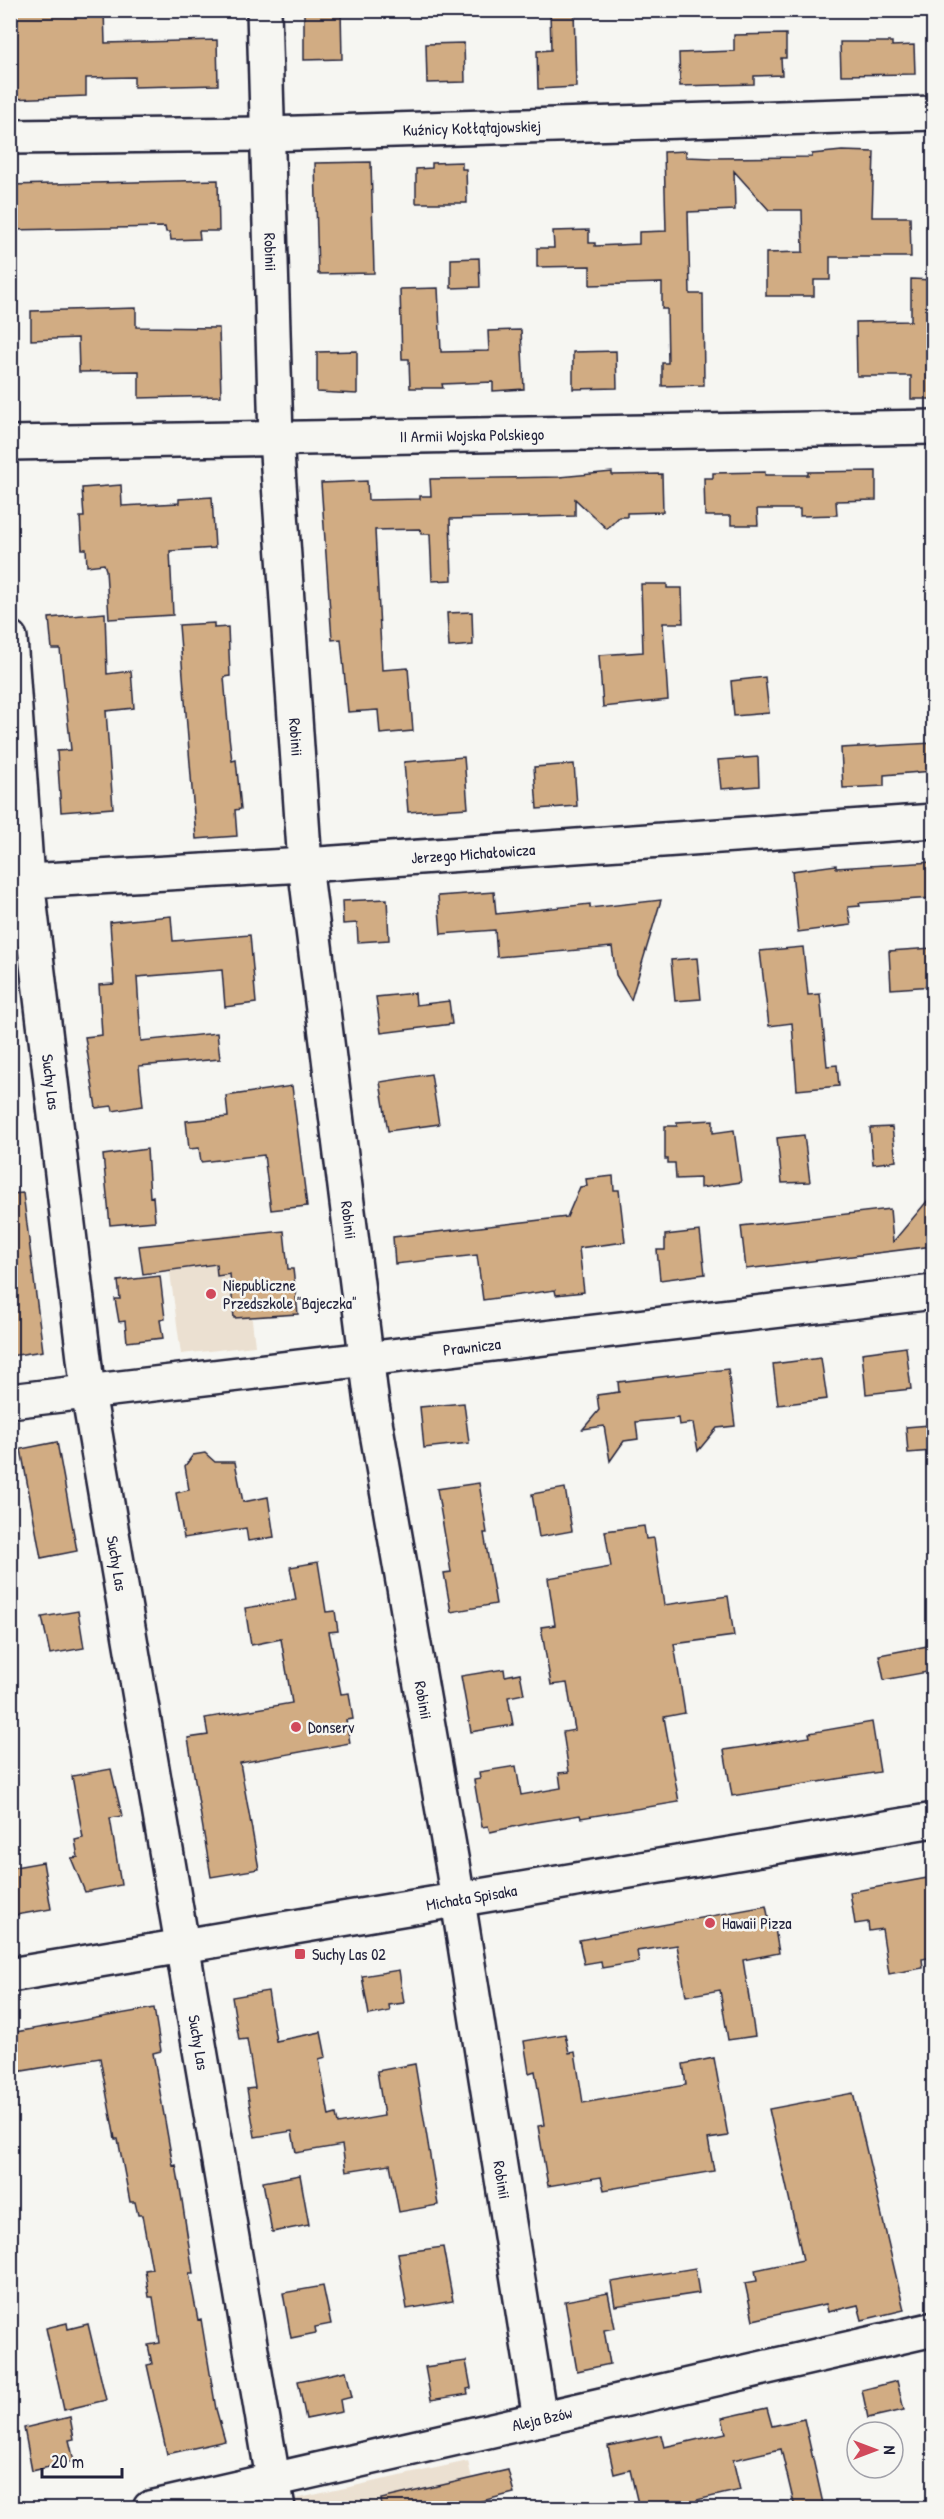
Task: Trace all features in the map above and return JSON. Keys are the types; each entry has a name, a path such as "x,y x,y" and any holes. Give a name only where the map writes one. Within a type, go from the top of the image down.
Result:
{"street":[{"name":"Robinii","path":"264,10 276,439 305,864 366,1359 458,1899 540,2419"},
{"name":"Kuźnicy Kołłątajowskiej","path":"10,137 267,134 933,113"},
{"name":"II Armii Wojska Polskiego","path":"10,443 933,427"},
{"name":"Suchy Las","path":"10,638 19,881 88,1392 275,2494"},
{"name":"Jerzego Michałowicza","path":"19,881 933,821"},
{"name":"Prawnicza","path":"10,1401 933,1292"},
{"name":"Michała Spisaka","path":"10,1975 933,1820"},
{"name":"Aleja Bzów","path":"150,2508 275,2494 540,2419 933,2329"}],"shaded area":[{"name":"Niepubliczne Przedszkole \"Bajeczka\"","path":"242,1233 255,1346 181,1354 166,1243"},
{"path":"468,2461 478,2508 263,2508 263,2506"}],"building":[{"path":"10,10 104,10 105,43 217,40 218,85 134,87 134,77 86,78 86,96 10,99"},
{"path":"304,10 341,10 342,59 304,60"},
{"path":"550,10 574,10 576,87 538,89 537,51 551,50"},
{"path":"786,34 786,58 781,58 782,75 754,76 754,84 680,86 679,53 734,51 734,35"},
{"path":"840,42 892,42 892,46 914,45 915,74 841,75"},
{"path":"464,43 465,82 427,83 426,44"},
{"path":"686,151 686,157 713,158 812,157 812,154 842,151 874,152 872,217 910,217 911,257 830,257 830,280 814,280 814,296 766,296 766,253 803,252 802,210 769,210 734,171 735,210 688,212 690,294 703,294 704,385 662,386 662,363 668,363 667,309 662,309 662,283 590,285 590,266 537,267 537,248 554,248 553,231 589,230 589,243 595,243 595,246 639,244 639,232 666,231 664,152"},
{"path":"371,162 374,273 318,274 315,163"},
{"path":"462,162 462,169 466,169 467,203 416,203 416,169 432,168 432,163"},
{"path":"218,180 219,231 199,231 200,239 171,240 170,232 166,232 165,227 10,230 10,185"},
{"path":"479,258 480,287 451,288 451,259"},
{"path":"911,279 933,280 933,399 911,399 911,376 857,376 856,322 911,321"},
{"path":"438,288 441,352 489,351 488,331 521,330 524,389 493,391 493,382 442,384 443,388 410,388 409,359 402,359 400,289"},
{"path":"136,308 136,327 219,328 221,396 139,398 139,371 79,372 78,338 31,340 31,311"},
{"path":"357,351 357,394 317,392 317,352"},
{"path":"616,351 617,388 573,389 573,352"},
{"path":"876,471 876,500 836,501 837,515 800,516 800,509 757,509 758,525 731,525 731,516 705,516 704,478 713,478 713,473 765,472 765,475 808,475 808,472"},
{"path":"612,472 612,475 662,474 663,512 627,513 627,517 619,517 607,529 575,499 575,516 450,519 452,580 432,581 430,534 421,534 420,529 375,530 382,670 408,668 413,731 380,734 378,710 348,712 341,639 332,640 321,483 367,481 368,500 420,499 420,496 431,496 430,479 559,477"},
{"path":"121,485 122,506 179,503 179,499 212,497 215,548 170,551 173,615 109,619 104,564 87,566 86,549 82,549 80,517 84,517 82,488"},
{"path":"641,584 667,584 667,588 682,588 683,623 663,623 668,700 603,707 599,655 643,652"},
{"path":"472,612 473,645 449,647 447,613"},
{"path":"105,613 107,674 131,671 134,708 106,711 113,808 61,812 57,751 71,750 60,649 52,649 49,618"},
{"path":"214,623 214,628 228,627 230,676 224,677 232,761 236,760 241,809 235,810 237,836 196,839 179,625"},
{"path":"765,677 769,713 734,716 731,681"},
{"path":"933,743 933,771 884,775 884,786 843,788 841,748"},
{"path":"464,757 468,808 408,812 404,762"},
{"path":"758,757 759,786 721,789 718,760"},
{"path":"574,764 577,806 537,809 534,767"},
{"path":"933,862 933,898 859,903 860,906 848,907 851,925 798,932 792,871 836,865 836,868"},
{"path":"494,892 496,914 590,904 590,908 661,900 631,1000 616,975 612,947 497,957 495,930 441,934 438,896"},
{"path":"387,899 389,940 358,942 357,923 343,924 342,901"},
{"path":"171,916 173,941 250,935 256,1003 225,1007 222,970 137,977 141,1041 217,1033 220,1059 139,1066 143,1106 113,1111 112,1106 96,1108 85,1037 102,1035 99,985 114,984 110,922"},
{"path":"803,947 808,995 820,994 827,1066 837,1065 839,1086 797,1090 792,1023 769,1026 760,951"},
{"path":"933,948 933,986 891,989 889,951"},
{"path":"697,958 701,999 675,1001 671,960"},
{"path":"415,993 416,1005 449,1001 452,1024 381,1033 376,997"},
{"path":"431,1074 439,1124 388,1131 380,1082"},
{"path":"292,1086 307,1206 271,1210 264,1155 201,1162 199,1148 189,1149 186,1121 228,1117 226,1096"},
{"path":"713,1120 713,1133 734,1130 741,1182 700,1188 700,1178 676,1179 675,1163 668,1163 668,1159 665,1159 665,1126 677,1126 677,1122"},
{"path":"892,1127 896,1161 873,1164 870,1128"},
{"path":"804,1135 810,1182 782,1183 777,1138"},
{"path":"147,1149 150,1197 153,1196 155,1221 110,1225 103,1155"},
{"path":"613,1176 614,1190 619,1190 625,1242 579,1248 584,1292 556,1295 555,1290 483,1300 477,1255 395,1264 393,1237 567,1217 580,1187 587,1186 586,1179"},
{"path":"23,1193 43,1351 10,1356 10,1194"},
{"path":"933,1194 933,1246 746,1269 741,1226 890,1209 893,1242"},
{"path":"284,1231 288,1269 293,1269 298,1314 234,1318 230,1274 217,1276 216,1264 143,1274 139,1246"},
{"path":"700,1231 705,1274 660,1280 657,1250 665,1250 665,1235"},
{"path":"160,1276 165,1319 160,1320 163,1338 127,1342 125,1321 119,1322 115,1299 120,1299 118,1281"},
{"path":"906,1347 911,1389 866,1394 862,1353"},
{"path":"821,1358 827,1399 778,1405 773,1364"},
{"path":"728,1369 735,1426 717,1428 698,1451 693,1423 679,1425 678,1418 636,1422 638,1439 624,1441 610,1461 604,1426 583,1429 599,1410 597,1395 619,1392 618,1382"},
{"path":"464,1403 469,1443 424,1448 420,1407"},
{"path":"929,1425 932,1451 908,1453 906,1427"},
{"path":"57,1442 77,1551 41,1558 21,1449"},
{"path":"205,1453 215,1462 235,1462 243,1502 268,1497 274,1537 248,1541 246,1528 184,1538 176,1493 189,1490 185,1466 193,1455"},
{"path":"479,1483 487,1533 484,1533 496,1604 451,1612 444,1573 451,1572 437,1489"},
{"path":"565,1488 572,1531 539,1537 532,1494"},
{"path":"644,1526 646,1539 654,1538 664,1605 728,1596 734,1636 674,1644 685,1713 664,1717 679,1802 581,1818 580,1815 490,1832 488,1826 482,1827 474,1780 480,1779 479,1772 516,1766 521,1795 561,1788 559,1773 569,1772 563,1732 575,1730 567,1683 551,1685 541,1627 555,1625 548,1578 611,1567 605,1531"},
{"path":"318,1562 326,1612 335,1611 338,1631 329,1632 341,1694 349,1693 353,1719 346,1720 350,1743 240,1763 259,1869 211,1877 188,1738 208,1735 205,1718 292,1703 281,1639 251,1645 245,1608 296,1600 290,1567"},
{"path":"78,1611 84,1648 50,1654 42,1617"},
{"path":"933,1645 933,1671 884,1680 879,1655"},
{"path":"504,1669 505,1676 520,1673 524,1694 508,1697 513,1725 471,1732 461,1676"},
{"path":"872,1722 880,1772 732,1796 724,1750 810,1737 809,1733"},
{"path":"111,1769 122,1816 110,1818 121,1885 85,1892 71,1858 78,1857 75,1840 83,1838 72,1776"},
{"path":"43,1862 51,1909 10,1916 10,1868"},
{"path":"933,1877 933,1957 922,1959 923,1968 889,1974 882,1929 869,1931 868,1922 855,1924 850,1892"},
{"path":"766,1906 771,1930 775,1929 779,1953 743,1960 755,2036 728,2040 720,1990 686,1996 677,1945 637,1951 639,1962 602,1968 601,1961 584,1964 579,1940"},
{"path":"399,1970 404,2003 389,2005 390,2011 369,2015 362,1976"},
{"path":"268,1991 276,2041 321,2032 326,2057 319,2059 329,2116 336,2114 338,2124 384,2116 377,2071 415,2064 438,2205 399,2212 390,2164 346,2171 342,2145 296,2153 292,2131 255,2137 247,2089 255,2088 247,2039 239,2040 232,1997"},
{"path":"154,2008 161,2051 153,2053 173,2166 176,2165 182,2200 193,2273 189,2273 198,2320 201,2319 216,2409 225,2441 167,2454 147,2365 152,2364 148,2345 160,2343 153,2297 149,2297 145,2270 152,2269 142,2215 138,2215 135,2202 130,2202 118,2139 115,2139 100,2058 10,2073 10,2033"},
{"path":"565,2034 569,2053 575,2052 583,2103 686,2085 683,2064 714,2058 728,2136 708,2139 714,2171 604,2190 601,2177 548,2186 538,2126 544,2125 535,2071 529,2073 524,2041"},
{"path":"853,2093 904,2310 862,2320 858,2305 828,2312 826,2304 753,2320 745,2283 757,2281 755,2270 803,2260 769,2109"},
{"path":"300,2175 309,2225 272,2232 263,2182"},
{"path":"443,2247 453,2301 407,2309 398,2253"},
{"path":"695,2268 699,2293 615,2306 611,2282"},
{"path":"323,2286 331,2324 315,2327 316,2333 291,2338 283,2293"},
{"path":"608,2293 615,2328 604,2330 610,2364 577,2371 565,2301"},
{"path":"67,2323 68,2329 88,2324 106,2400 64,2410 46,2328"},
{"path":"466,2361 471,2388 467,2389 468,2394 431,2400 425,2367"},
{"path":"346,2371 352,2397 340,2400 342,2412 306,2419 298,2381"},
{"path":"897,2381 904,2410 868,2418 862,2390"},
{"path":"767,2408 772,2426 804,2419 824,2508 795,2508 781,2449 733,2460 740,2490 697,2500 699,2508 639,2508 630,2470 614,2474 608,2446 661,2435 664,2447 726,2433 722,2418"},
{"path":"70,2417 74,2439 69,2440 74,2461 32,2471 24,2428"},
{"path":"508,2470 514,2493 462,2506 463,2508 382,2508 381,2499"}],"place":[{"name":"Niepubliczne Przedszkole \"Bajeczka\"","path":"211,1294"},
{"name":"Donserv","path":"296,1727"},
{"name":"Hawaii Pizza","path":"710,1923"},
{"name":"Suchy Las 02","path":"300,1954"}]}
